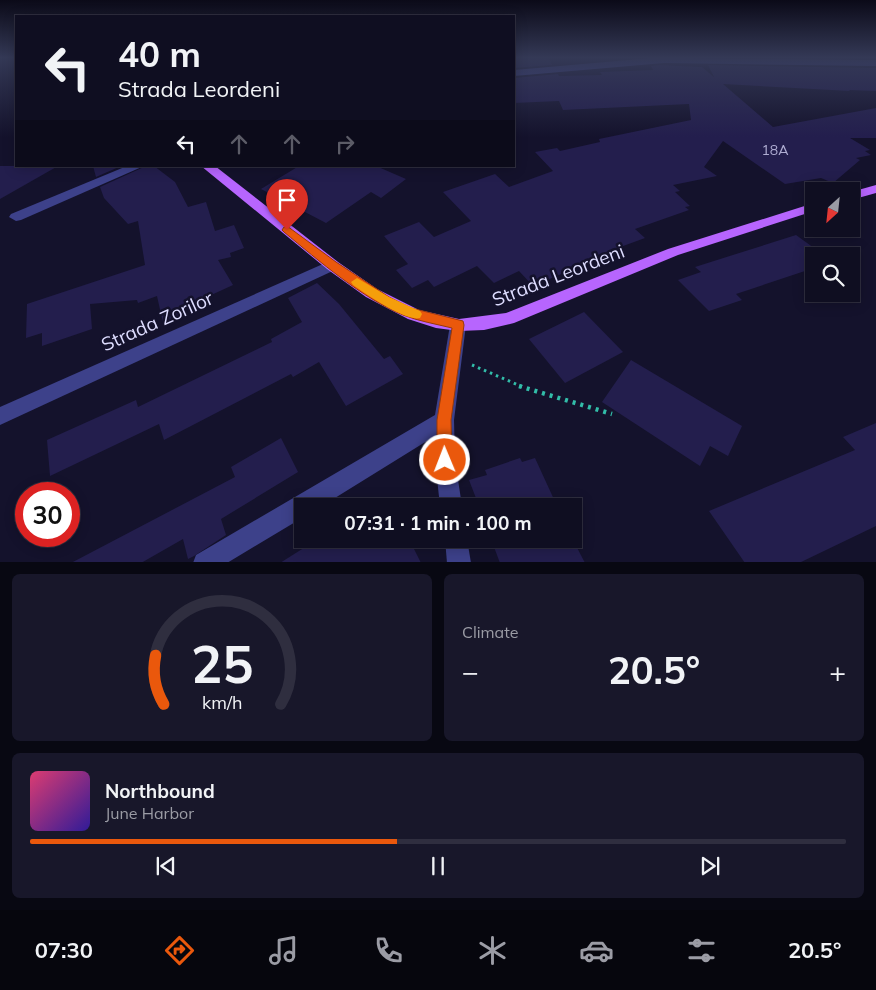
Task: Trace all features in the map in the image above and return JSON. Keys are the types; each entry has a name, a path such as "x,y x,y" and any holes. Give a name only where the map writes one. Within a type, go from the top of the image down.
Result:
{"main road":[{"name":"Strada Leordeni","path":"214,168 332,265 385,300 408,312 458,325 484,324 508,318 673,252 805,210"},
{"path":"860,193 876,189"}],"street":[{"path":"16,217 136,167"},
{"name":"Strada Zorilor","path":"0,416 332,265"},
{"path":"450,498 445,460 444,420 458,325"},
{"path":"316,498 444,420"},
{"path":"204,562 294,511"},
{"path":"457,548 459,562"}],"path":[{"path":"453,357 513,384 612,414"}],"building":[{"path":"515,84 723,84 773,127 876,108 876,138 850,138 870,150 865,151 871,155 856,158 860,160 834,182 821,178 785,184 723,141 704,167 717,176 673,185 680,191 675,192 690,206 685,207 689,210 635,229 645,238 585,260 587,263 533,286 519,271 494,283 477,266 434,287 428,280 412,288 396,270 408,264 384,236 419,222 434,237 471,221 443,192 495,174 509,187 553,171 535,152 557,148 560,151 600,142 599,139 691,120 689,104 563,110 559,101 515,103"},
{"path":"727,84 876,84 876,91"},
{"path":"0,166 56,167 0,199"},
{"path":"93,167 119,167 96,177"},
{"path":"144,167 155,167 175,182 188,207 206,202 215,231 234,225 244,248 230,253 231,257 218,260 233,285 183,308 184,313 163,323 157,296 138,303 137,300 90,304 92,329 42,346 42,333 26,338 27,304 145,265 138,221 128,224 104,198 100,187"},
{"path":"297,167 378,167 406,179 381,198 371,192 326,223 261,189"},
{"path":"796,235 813,247 805,247 805,271 736,294 742,300 709,311 678,280 701,272 695,267"},
{"path":"317,283 339,304 384,359 390,356 403,374 346,406 319,362 293,377 291,374 164,440 159,424 50,476 47,440 136,400 138,407 272,342 271,339 302,322 288,298"},
{"path":"584,312 623,352 565,383 529,339"},
{"path":"631,360 742,426 728,456 710,446 700,466 602,402"},
{"path":"876,423 876,526 801,562 744,562 709,511 855,450 843,437"},
{"path":"281,438 298,472 221,519 226,535 188,559 183,539 143,562 73,562 235,477 231,467"},
{"path":"520,458 522,462 535,458 553,498 476,498 469,480 487,475 485,470"},
{"path":"304,548 414,548 420,562 282,562"},
{"path":"494,548 577,548 584,562 500,562"}],"slow traffic":[{"path":"357,282 385,300 416,314"}],"route":[{"path":"287,230 332,265 385,300 408,312 428,319 458,325 444,420 445,460"}]}
